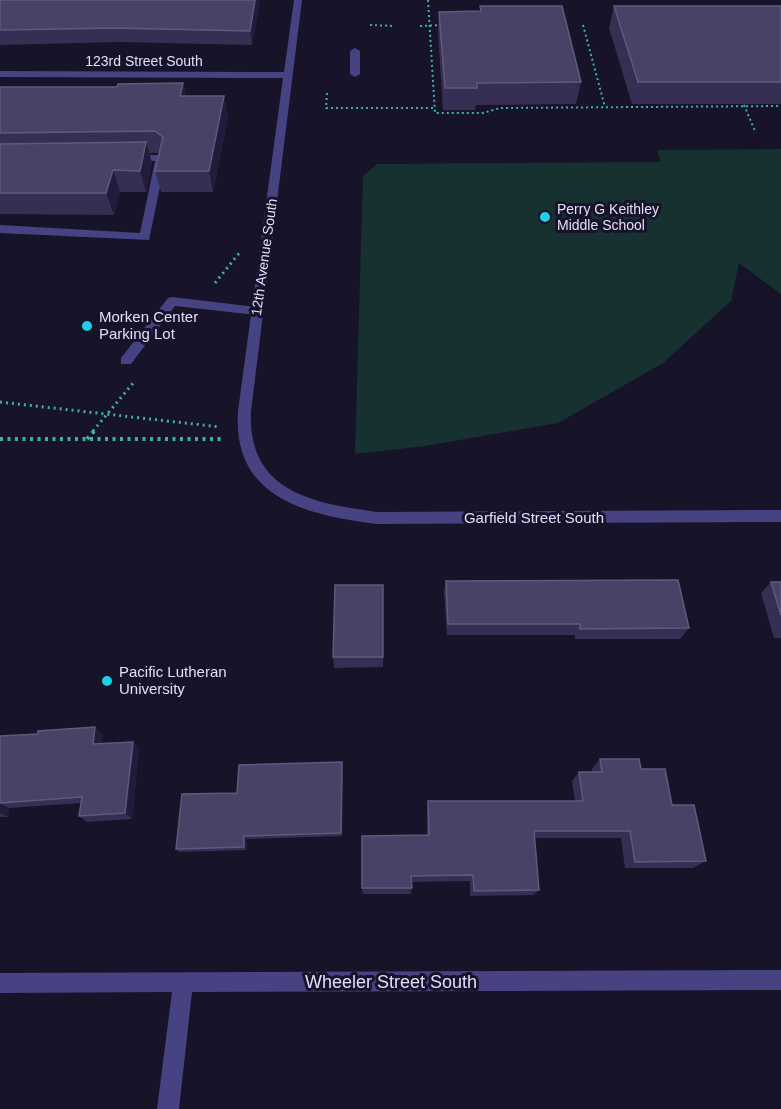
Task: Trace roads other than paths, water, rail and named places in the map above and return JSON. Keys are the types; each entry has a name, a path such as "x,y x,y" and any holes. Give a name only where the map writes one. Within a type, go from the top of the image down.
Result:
{"street":[{"name":"12th Avenue South","path":"289,498 261,475 250,457 241,430 298,0"},
{"path":"354,74 355,51"},
{"name":"123rd Street South","path":"0,74 289,75"},
{"path":"0,229 145,237 161,158 115,159"},
{"path":"126,361 171,302 256,311"},
{"name":"Garfield Street South","path":"289,498 318,509 377,518 781,516"},
{"name":"Wheeler Street South","path":"0,983 781,980"},
{"path":"168,1109 183,982"}],"place":[{"name":"Perry G Keithley Middle School","path":"545,217"},
{"name":"Morken Center Parking Lot","path":"87,326"},
{"name":"Pacific Lutheran University","path":"107,681"}]}
